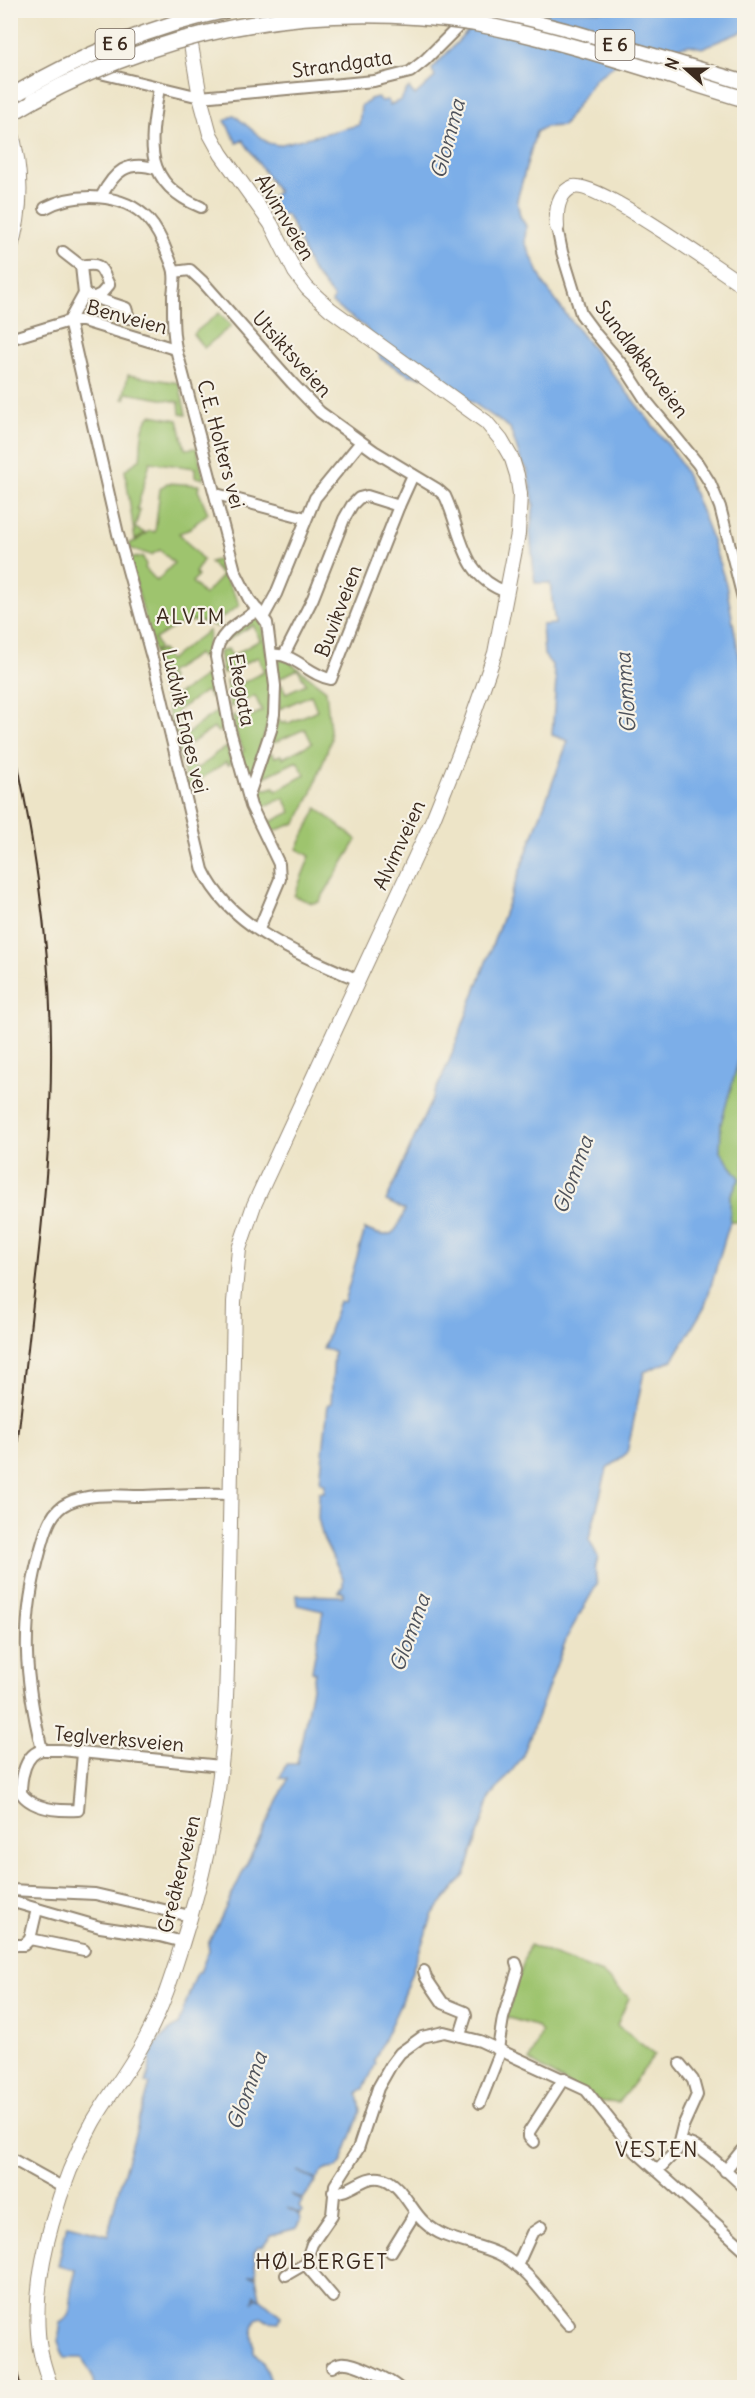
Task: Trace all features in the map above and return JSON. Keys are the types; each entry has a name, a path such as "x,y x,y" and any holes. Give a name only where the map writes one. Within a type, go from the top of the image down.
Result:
{"highway":[{"name":"E 6","path":"10,97 73,63 132,38 169,25 227,10"},
{"name":"E 6","path":"485,10 574,33 744,83"},
{"name":"E 6","path":"10,114 112,61 173,39 271,18 347,12 424,16 490,27 562,45 744,99"}],"main road":[{"name":"Alvimveien","path":"185,10 200,97 215,144 271,224 295,272 321,302 477,414 494,430 515,467 519,485 520,513 507,592 489,673 449,782 243,1231 236,1272 234,1338"},
{"path":"10,127 12,155 20,186 19,213 10,250"},
{"name":"Sundløkkaveien","path":"557,227 557,209 564,193 573,188 587,187 622,206 744,286"},
{"name":"Greåkerveien","path":"51,2388 39,2345 38,2304 46,2251 64,2188 91,2126 140,2050 154,2022 183,1942 206,1857 221,1766 226,1688 234,1338"}],"street":[{"name":"Strandgata","path":"100,73 200,97 374,81 410,72 444,43 457,28 460,13"},
{"path":"159,88 152,135 157,169 168,189 201,207"},
{"path":"101,197 111,178 120,171 135,164 157,169"},
{"path":"45,208 57,201 82,197 101,197 123,202 147,217 160,236 174,272"},
{"name":"Sundløkkaveien","path":"557,227 561,252 582,314 625,368 646,402 698,464 710,483 720,507 744,602"},
{"path":"63,252 81,266 90,295"},
{"path":"81,266 95,263 100,266 117,304"},
{"name":"Utsiktsveien","path":"174,272 190,270 305,398 361,442 445,496 467,557 479,575 494,588 507,592"},
{"name":"C.E. Holters vei","path":"174,272 172,324 175,349 235,571 246,592 267,622 273,655 274,714 249,795"},
{"path":"10,339 69,321 90,295 101,294 109,285"},
{"path":"90,295 126,308 129,318"},
{"name":"Benveien","path":"69,321 83,321 175,349"},
{"name":"Ludvik Enges vei","path":"69,321 118,534 155,669 200,860 209,883 228,908 298,955 358,980"},
{"name":"Ekegata","path":"259,929 280,879 280,871 278,859 260,827 230,730 216,648 222,635 261,613 276,594 315,498 361,442"},
{"name":"Buvikveien","path":"273,655 284,655 314,674 331,679 413,475"},
{"path":"216,494 306,518"},
{"name":"Buvikveien","path":"284,655 313,598 344,519 352,505 359,498 367,496 399,506"},
{"name":"Teglverksveien","path":"221,1766 42,1750 28,1688 27,1628 33,1576 46,1529 52,1516 65,1504 99,1496 231,1494"},
{"path":"42,1750 34,1752 30,1757 21,1793 35,1804 70,1811 78,1810 83,1753"},
{"path":"10,1890 95,1894 190,1916"},
{"path":"10,1901 100,1927 160,1936 183,1942"},
{"path":"10,1945 24,1945 30,1939 37,1909"},
{"path":"30,1939 84,1950"},
{"path":"480,2103 499,2050 503,2018 518,1969 516,1963"},
{"path":"424,1971 426,1978 443,2003 465,2012 466,2016 460,2035"},
{"path":"286,2275 306,2264 312,2244 332,2215 333,2192 339,2178 358,2149 378,2088 400,2053 422,2037 431,2033 444,2032 460,2035 499,2050 586,2090 621,2135 657,2171 744,2249"},
{"path":"657,2171 677,2151 683,2126 697,2096 693,2080 680,2064"},
{"path":"534,2142 528,2136 529,2132 564,2078"},
{"path":"681,2142 689,2142 744,2187"},
{"path":"725,2171 741,2151"},
{"path":"10,2158 64,2188"},
{"path":"333,2192 342,2193 356,2184 378,2177 393,2184 415,2213 446,2237 498,2254 517,2266 569,2325"},
{"path":"391,2252 415,2213"},
{"path":"517,2266 532,2233 541,2228"},
{"path":"306,2264 333,2297"},
{"path":"332,2367 339,2363 349,2364 378,2375 399,2388"}],"green space":[{"path":"219,313 231,326 204,348 193,334"},
{"path":"128,375 179,383 186,415 180,414 179,402 127,393 123,399"},
{"path":"151,415 178,420 185,449 197,448 204,479 195,477 195,468 150,462 137,509 140,510 135,528 145,533 135,540 125,470 140,459 144,425"},
{"path":"167,483 199,485 198,490 208,513 188,530 179,533 203,560 195,573 198,576 192,582 204,595 222,576 210,562 225,558 227,581 240,605 219,620 221,624 217,627 192,621 171,629 155,639 159,648 154,652 129,558 143,557 145,568 157,581 174,563 160,550 151,555 129,548 129,543 136,541 149,531 155,532 160,489"},
{"path":"255,618 261,621 271,678 271,715 250,777 246,776 241,753 244,750 238,739 232,716 235,715 237,719 241,718 242,721 262,711 255,696 230,707 226,680 229,685 233,684 235,687 264,672 258,657 223,673 219,652 228,649 232,656 260,640 253,625 222,643 227,636"},
{"path":"209,630 207,656 201,658 198,654 168,673 171,678 162,686 154,653 162,650 169,660"},
{"path":"281,659 291,663 326,690 331,740 311,795 296,823 271,832 267,831 262,818 271,822 291,812 284,798 258,809 257,788 274,787 276,791 305,775 297,761 260,779 268,754 272,753 275,757 281,755 283,758 312,743 305,729 271,744 278,718 282,724 286,721 287,724 317,710 311,695 279,709 279,688 282,685 286,693 306,684 298,669 278,679 277,664"},
{"path":"213,663 215,670 210,674 214,695 210,697 206,691 177,711 179,720 171,724 163,687 165,686 169,698 175,696 209,674 208,667"},
{"path":"219,711 222,730 218,732 214,728 185,747 187,755 180,759 172,725 180,723 188,734"},
{"path":"227,747 231,764 228,765 226,762 189,787 190,795 181,760 188,758 196,769"},
{"path":"317,808 357,840 319,902 312,903 294,896 310,856 297,849"},
{"path":"744,1041 744,1222 730,1222 730,1197 740,1178 720,1152 721,1123"},
{"path":"529,1945 602,1973 629,1998 617,2025 655,2055 618,2103 595,2101 530,2061 542,2032 535,2026 506,2017"}],"water":[{"name":"Glomma","path":"476,11 744,11 744,31 702,48 690,45 625,58 595,79 563,126 545,127 536,132 517,200 520,216 526,226 525,242 544,284 676,455 709,531 726,584 744,683 744,1041 721,1123 720,1152 740,1178 730,1196 730,1222 705,1306 673,1360 644,1372 627,1453 607,1469 589,1539 598,1557 595,1570 597,1584 567,1637 522,1758 490,1798 465,1875 433,1914 399,2007 374,2061 376,2063 364,2089 358,2093 361,2111 341,2163 337,2168 322,2172 316,2180 297,2171 316,2181 303,2199 290,2194 302,2201 299,2207 302,2211 300,2214 287,2208 300,2215 301,2221 297,2228 271,2235 262,2247 258,2246 254,2253 256,2275 249,2276 256,2277 260,2298 255,2297 255,2294 253,2303 255,2299 261,2299 281,2316 279,2322 267,2321 261,2317 256,2319 253,2328 254,2352 263,2362 272,2387 94,2387 92,2375 82,2358 64,2358 58,2341 61,2323 65,2321 70,2311 71,2290 76,2270 58,2266 67,2225 108,2235 116,2199 150,2084 145,2082 149,2072 151,2054 160,2039 178,2025 197,1972 200,1972 209,1950 208,1944 288,1779 280,1778 286,1764 297,1764 315,1672 312,1671 323,1611 297,1605 296,1595 343,1596 343,1592 339,1592 343,1586 343,1578 323,1538 318,1518 319,1492 324,1492 325,1483 320,1482 328,1404 331,1404 334,1351 323,1349 339,1301 344,1302 365,1229 381,1235 391,1234 398,1226 405,1210 386,1201 450,1059 568,741 552,735 556,681 552,665 544,655 542,625 555,624 550,583 535,583 530,532 534,504 527,469 521,461 510,428 438,379 409,375 381,359 366,328 332,303 334,298 311,269 290,220 286,215 277,216 269,208 272,203 271,197 278,192 243,140 237,143 225,121 234,115 268,143 278,145 359,125 361,105 370,99 377,97 381,101 388,100 390,105 401,100 409,88 415,95 435,77 432,69 466,33 477,17"}],"railway":[{"path":"10,726 26,804 38,882 47,961 51,1041 49,1136 44,1199 10,1511"},
{"path":"10,2344 21,2388"}],"district":[{"name":"ALVIM","path":"191,617"},
{"name":"VESTEN","path":"657,2150"},
{"name":"HØLBERGET","path":"322,2262"}]}
